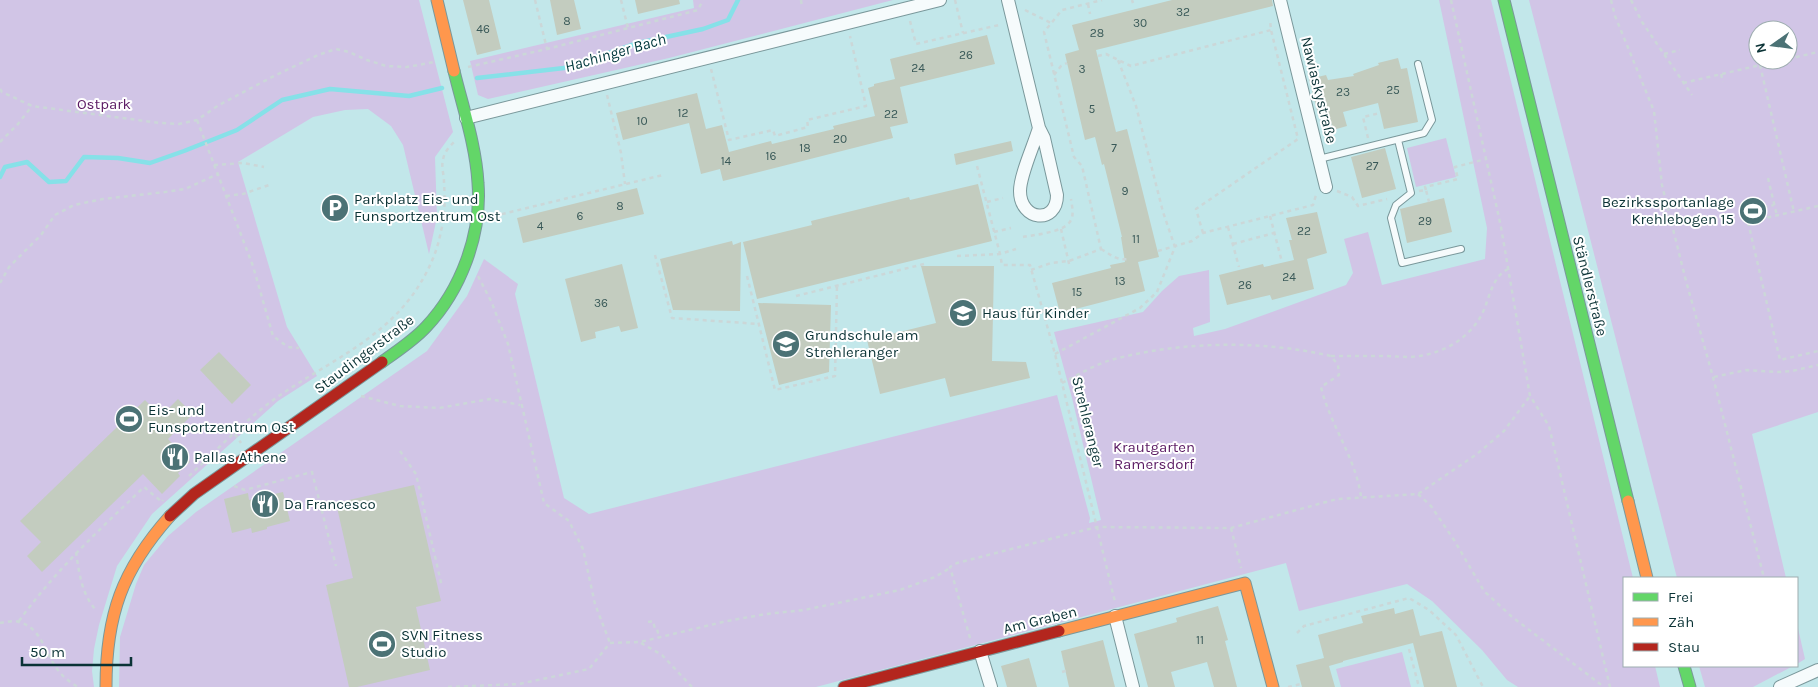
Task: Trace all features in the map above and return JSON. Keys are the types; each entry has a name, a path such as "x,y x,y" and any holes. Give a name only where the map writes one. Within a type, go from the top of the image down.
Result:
{"main road":[{"name":"Staudingerstraße","path":"106,687 104,662 109,624 126,575 149,540 181,504 390,357 420,333 433,319 464,268 478,213 478,176 466,118 436,0"},
{"name":"Ständlerstraße","path":"1504,0 1647,577"},
{"name":"Am Graben","path":"844,687 1245,583"},
{"path":"1245,583 1273,687"},
{"path":"1684,667 1690,687"}],"street":[{"path":"466,118 940,0"},
{"path":"1008,0 1039,128 1044,138 1057,202 1053,211 1038,216 1026,210 1022,204 1020,190 1039,128"},
{"name":"Nawiaskystraße","path":"1280,0 1319,159 1322,189"},
{"path":"1115,616 1133,687"},
{"path":"980,651 990,687"},
{"path":"1780,687 1818,670"}],"lane":[{"path":"1319,159 1424,133 1432,120 1418,64"},
{"path":"1398,140 1411,193 1396,204 1391,218 1402,264 1461,249"}],"path":[{"path":"535,0 547,49"},
{"path":"621,0 628,28"},
{"path":"0,89 2,92 32,106 179,124 197,120 219,105 274,76 318,55 336,49 350,52 386,66 407,66 434,62 442,67 453,65 469,67 698,10 703,0"},
{"path":"801,0 802,7"},
{"path":"956,0 963,33"},
{"path":"1102,0 1062,10 1044,32 1074,157 1082,166 1101,249 1116,258 1128,259"},
{"path":"1451,0 1508,268 1530,396 1549,426 1610,687"},
{"path":"1611,0 1654,111 1662,185 1764,577"},
{"path":"1631,0 1642,22 1692,95"},
{"path":"1088,4 1090,14"},
{"path":"907,8 916,44 998,24"},
{"path":"1025,10 1051,23"},
{"path":"1203,233 1196,209 1298,140 1271,30 1269,12"},
{"path":"708,58 729,140 773,130 775,136 808,127 807,120 866,106 847,23"},
{"path":"1098,56 1106,54 1131,66 1271,30"},
{"path":"1664,54 1680,50"},
{"path":"1798,57 1818,52"},
{"path":"1055,354 1140,308 1157,292 1175,247 1163,212 1136,106 1118,60"},
{"path":"1054,75 1061,66 1067,63"},
{"path":"1683,82 1748,68"},
{"path":"1761,70 1794,212"},
{"path":"1721,74 1723,82"},
{"path":"604,83 621,153 625,184"},
{"path":"0,142 32,106"},
{"path":"1370,146 1363,117 1380,113"},
{"path":"197,120 253,266 273,336 288,347 299,348"},
{"path":"184,482 257,412 374,334 397,313 415,292 430,269 441,232 444,211 442,160 448,149 459,137 470,135"},
{"path":"1429,202 1425,187 1458,179 1455,167 1486,159"},
{"path":"214,165 243,163 264,167"},
{"path":"977,166 1000,254"},
{"path":"0,283 9,267 41,235 55,215 74,205 103,198 186,189 218,174"},
{"path":"478,213 494,216 662,175"},
{"path":"1768,178 1776,216"},
{"path":"226,196 243,194 269,185"},
{"path":"1158,251 1192,241 1203,233 1313,206 1322,189 1352,197 1358,206 1426,190"},
{"path":"987,202 1004,198"},
{"path":"1748,211 1774,205"},
{"path":"1818,206 1748,222 1780,360 1818,351"},
{"path":"1270,216 1282,262"},
{"path":"1228,227 1239,267"},
{"path":"994,232 1011,228"},
{"path":"1061,229 1070,268"},
{"path":"1233,244 1274,234"},
{"path":"1031,270 1069,261 1101,249"},
{"path":"957,256 1000,254 1016,250"},
{"name":"Strehleranger","path":"1000,254 1002,265 1030,265 1055,354 1097,527 1114,598 1115,616"},
{"path":"655,255 672,318 759,324"},
{"path":"796,296 924,264"},
{"path":"464,268 477,274 491,301 508,344 544,503 569,521 583,549 595,604 610,643"},
{"path":"1062,383 1109,361 1191,347 1230,344 1307,350 1331,356 1410,357 1437,351 1459,342 1474,328 1483,312 1492,287 1500,273 1508,268"},
{"path":"747,276 775,390 835,376 837,286"},
{"path":"1331,356 1338,366 1339,375 1321,387 1325,405 1360,483 1361,497"},
{"path":"1713,377 1746,370 1779,372 1818,365"},
{"path":"343,390 400,406 439,408 490,400 521,405"},
{"path":"448,687 519,685 589,669 610,643 640,642 659,636 756,616 804,610 900,590 935,578 950,567 967,560 1097,527 1231,528 1337,499 1418,494 1477,454 1504,431 1530,396"},
{"path":"400,451 416,474 442,587"},
{"path":"215,480 245,490 312,472 336,566"},
{"path":"19,621 39,594 76,552 144,487 162,502 169,495"},
{"path":"1418,494 1430,506 1454,540 1484,591 1511,616 1604,687"},
{"path":"1231,528 1245,583"},
{"path":"76,552 81,582 93,607 109,624"},
{"path":"950,567 972,644 980,651"},
{"path":"1297,634 1304,626 1408,598 1429,610 1456,635 1483,687"},
{"path":"0,623 19,621 33,629 42,640 54,666 70,683 78,687"},
{"path":"648,622 653,621 655,629 658,629 659,636"},
{"path":"640,642 662,655 692,687"},
{"path":"1409,649 1419,687"},
{"path":"1062,672 1068,670"},
{"path":"1288,687 1301,684"}],"green space":[{"name":"Ostpark","path":"0,0 419,0 453,132 435,157 437,217 429,254 403,145 391,126 368,109 345,110 313,117 238,162 287,327 317,376 278,401 152,514 117,566 99,625 94,649 92,671 94,687 0,687"},
{"path":"693,0 893,0 669,58 488,99 478,95 470,61 694,8"},
{"name":"Krautgarten Ramersdorf","path":"1439,0 1491,0 1633,577 1623,577 1623,667 1655,667 1660,687 1518,687 1507,680 1482,650 1432,601 1407,584 1299,611 1286,563 816,687 119,687 120,637 136,584 144,565 168,536 196,512 427,351 467,296 484,259 518,284 515,294 564,498 589,514 1057,395 1090,518 1089,523 1101,520 1054,332 1143,312 1179,276 1209,270 1210,322 1193,328 1194,336 1225,329 1346,285 1353,273 1344,239 1368,232 1382,285 1485,259 1487,228"},
{"path":"1529,0 1818,0 1818,412 1752,434 1786,577 1677,577"},
{"path":"1446,138 1456,177 1416,187 1407,148"},
{"path":"1798,628 1805,659 1798,663"},
{"path":"1402,652 1411,687 1341,687 1336,669"},
{"path":"1699,667 1791,667 1753,687 1705,687"}],"building":[{"path":"463,0 489,0 501,49 477,55"},
{"path":"550,0 574,0 581,29 557,35"},
{"path":"635,0 679,0 680,4 638,14"},
{"path":"1172,0 1272,0 1273,6 1096,50 1116,132 1127,129 1159,257 1138,262 1145,291 1060,313 1052,283 1111,268 1110,265 1125,262 1122,237 1104,164 1102,165 1095,137 1085,140 1065,54 1079,50 1072,25"},
{"path":"987,35 995,64 900,87 908,123 890,127 893,138 723,181 720,169 701,174 689,123 623,140 616,113 697,93 706,129 722,125 729,152 771,141 772,144 834,129 833,126 875,116 868,88 874,86 874,84 895,79 890,59"},
{"path":"1398,58 1401,69 1407,68 1418,122 1384,129 1378,103 1343,112 1347,126 1333,130 1329,115 1319,118 1309,79 1326,75 1328,80 1354,76 1353,74 1379,65 1378,63"},
{"path":"1011,141 1013,151 956,165 954,154"},
{"path":"1385,148 1396,189 1362,198 1351,157"},
{"path":"978,184 992,241 757,299 743,242 812,225 811,221 909,197 910,200"},
{"path":"637,188 644,214 523,243 517,218"},
{"path":"1444,198 1452,232 1407,243 1400,209"},
{"path":"1317,212 1327,253 1307,259 1314,289 1272,300 1270,295 1227,305 1219,275 1263,264 1264,267 1294,260 1289,240 1292,240 1286,218"},
{"path":"732,241 733,245 741,242 740,311 673,310 660,259"},
{"path":"622,264 638,328 621,332 619,326 595,332 596,338 581,342 565,279"},
{"name":"Haus für Kinder","path":"921,266 994,266 992,361 1026,362 1030,378 950,397 945,378 880,394 867,340 936,323"},
{"path":"758,303 831,305 829,372 779,385"},
{"path":"219,352 251,385 232,404 200,370"},
{"path":"178,399 193,414 168,439 190,462 178,473 180,476 162,494 143,474 42,572 27,556 41,542 20,521 145,400 161,416"},
{"path":"414,485 441,601 416,607 430,670 357,687 349,687 326,585 353,578 336,503"},
{"path":"283,492 290,521 252,533 251,528 232,533 224,499 248,493 249,500"},
{"path":"1218,606 1228,640 1225,641 1237,687 1214,687 1207,662 1171,672 1175,687 1148,687 1134,634 1177,622 1176,618"},
{"path":"1394,608 1395,614 1413,609 1420,636 1442,631 1457,687 1424,687 1413,643 1329,666 1335,687 1302,687 1296,665 1324,658 1318,635 1363,623 1361,616"},
{"path":"1103,640 1115,687 1069,687 1061,651"},
{"path":"1029,658 1037,687 1007,687 1001,666"}],"waterway":[{"name":"Hachinger Bach","path":"477,78 564,68 638,43 703,29 728,20 738,0"},
{"name":"Hachinger Bach","path":"0,177 5,167 27,162 49,182 66,181 84,157 118,158 150,163 237,130 282,100 330,89 409,96 442,88"}],"traffic: fast":[{"path":"1504,0 1628,501"},
{"path":"382,362 416,337 438,312 459,279 473,241 478,202 477,169 472,141 454,71"},
{"path":"1684,667 1690,687"}],"traffic: slow":[{"path":"437,0 454,71"},
{"path":"1628,501 1647,577"},
{"path":"106,687 109,638 120,595 140,555 170,516"},
{"path":"1059,631 1245,583 1273,687"}],"traffic: jam":[{"path":"170,516 194,494 382,362"},
{"path":"844,687 1059,631"}],"place":[{"name":"Parkplatz Eis- und Funsportzentrum Ost","path":"335,208"},
{"name":"Bezirkssportanlage Krehlebogen 15","path":"1753,211"},
{"name":"Haus für Kinder","path":"963,313"},
{"name":"Grundschule am Strehleranger","path":"786,344"},
{"name":"Eis- und Funsportzentrum Ost","path":"129,419"},
{"name":"Pallas Athene","path":"175,457"},
{"name":"Da Francesco","path":"265,504"},
{"name":"SVN Fitness Studio","path":"382,644"}]}
